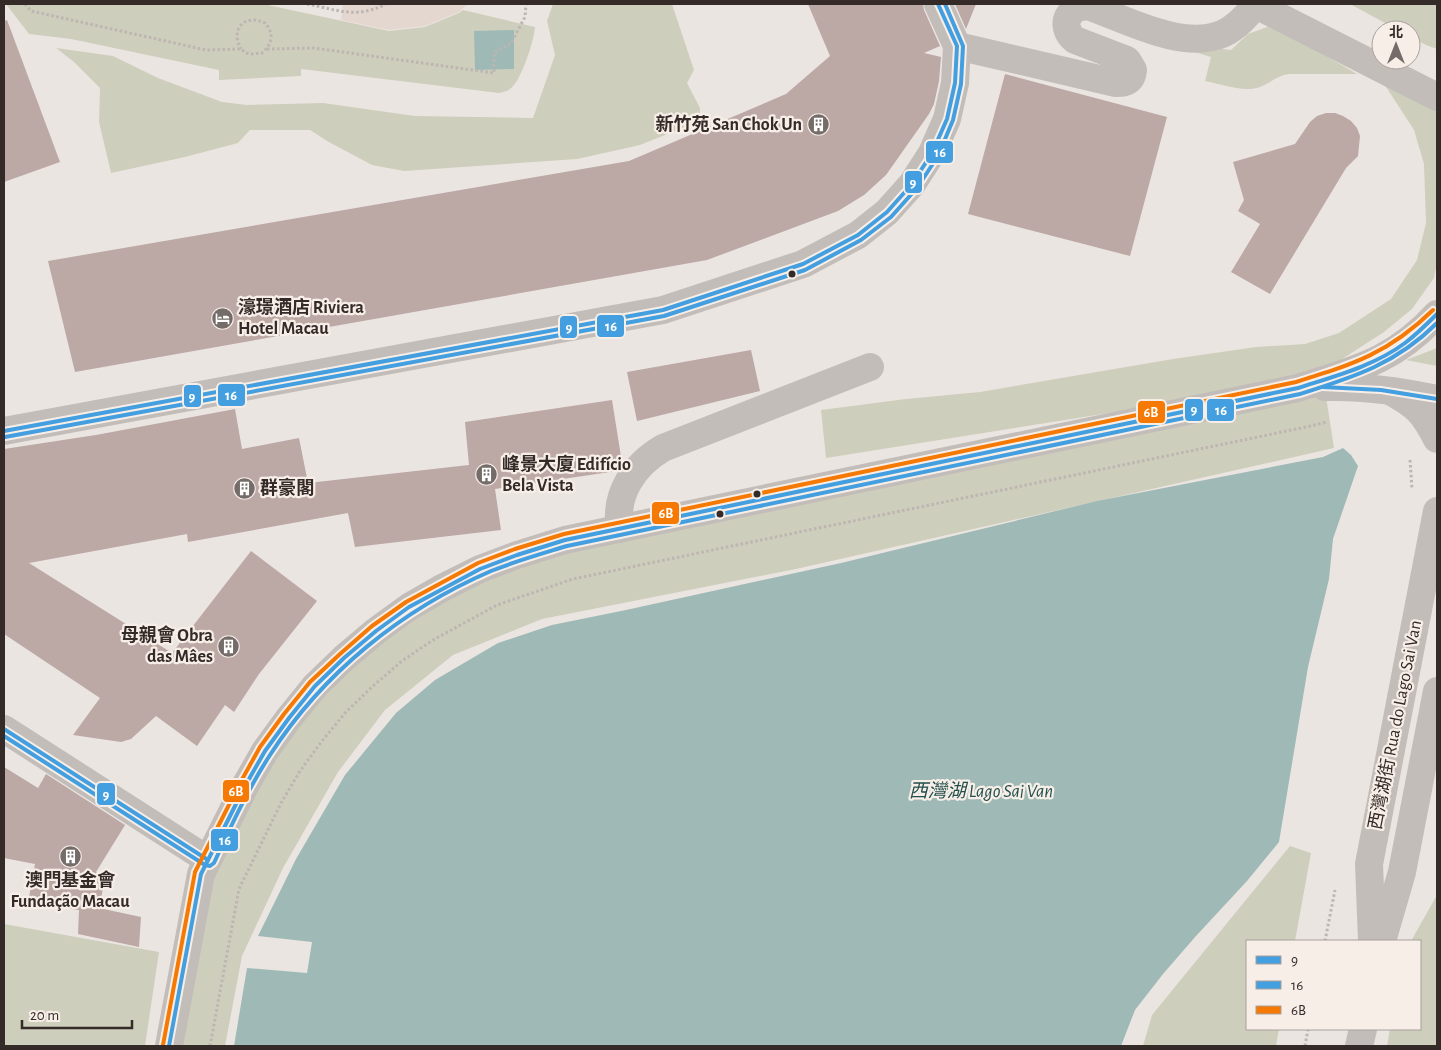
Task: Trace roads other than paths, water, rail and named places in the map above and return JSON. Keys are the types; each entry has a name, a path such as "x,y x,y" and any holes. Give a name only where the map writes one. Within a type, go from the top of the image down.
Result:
{"street":[{"path":"4,431 663,310 803,264 858,235 887,212 912,184 932,153 946,119 955,83 957,46 938,4"},
{"path":"957,46 1125,83 1131,78 1133,70 1127,60 1075,40 1070,36 1066,24 1070,13 1075,9 1091,7 1174,38 1199,40 1222,34 1242,21 1256,4 1437,97"},
{"path":"1356,370 1395,351 1418,334 1437,314"},
{"path":"169,1046 201,874 245,786 265,751 315,686 344,658 376,631 437,591 480,569 565,540 1298,388 1437,342"},
{"path":"620,529 619,509 626,484 633,473 651,455 663,448 870,367"},
{"path":"1298,388 1336,387 1390,391 1437,399"},
{"path":"1390,391 1408,400 1425,416 1437,439"},
{"name":"西灣湖街 Rua do Lago Sai Van","path":"1372,940 1369,864 1437,511"},
{"name":"西灣湖街 Rua do Lago Sai Van","path":"1382,940 1402,872 1437,691"},
{"path":"4,729 208,860"},
{"path":"1359,1046 1363,1030"}],"water":[{"path":"514,30 514,69 475,70 474,31"},
{"name":"西灣湖 Lago Sai Van","path":"1343,448 1351,455 1358,466 1333,539 1329,579 1308,667 1279,842 1247,881 1163,974 1135,1010 1121,1046 234,1046 247,968 307,973 312,942 258,936 296,859 345,775 396,713 435,680 498,643 552,625 841,563 1097,501 1323,457"}],"place":[{"name":"新竹苑 San Chok Un","path":"818,125"},
{"name":"濠璟酒店 Riviera Hotel Macau","path":"222,318"},
{"name":"峰景大廈 Edifício Bela Vista","path":"486,475"},
{"name":"群豪閣","path":"244,489"},
{"name":"母親會 Obra das Mâes","path":"229,646"},
{"name":"澳門基金會 Fundação Macau","path":"70,856"}]}
